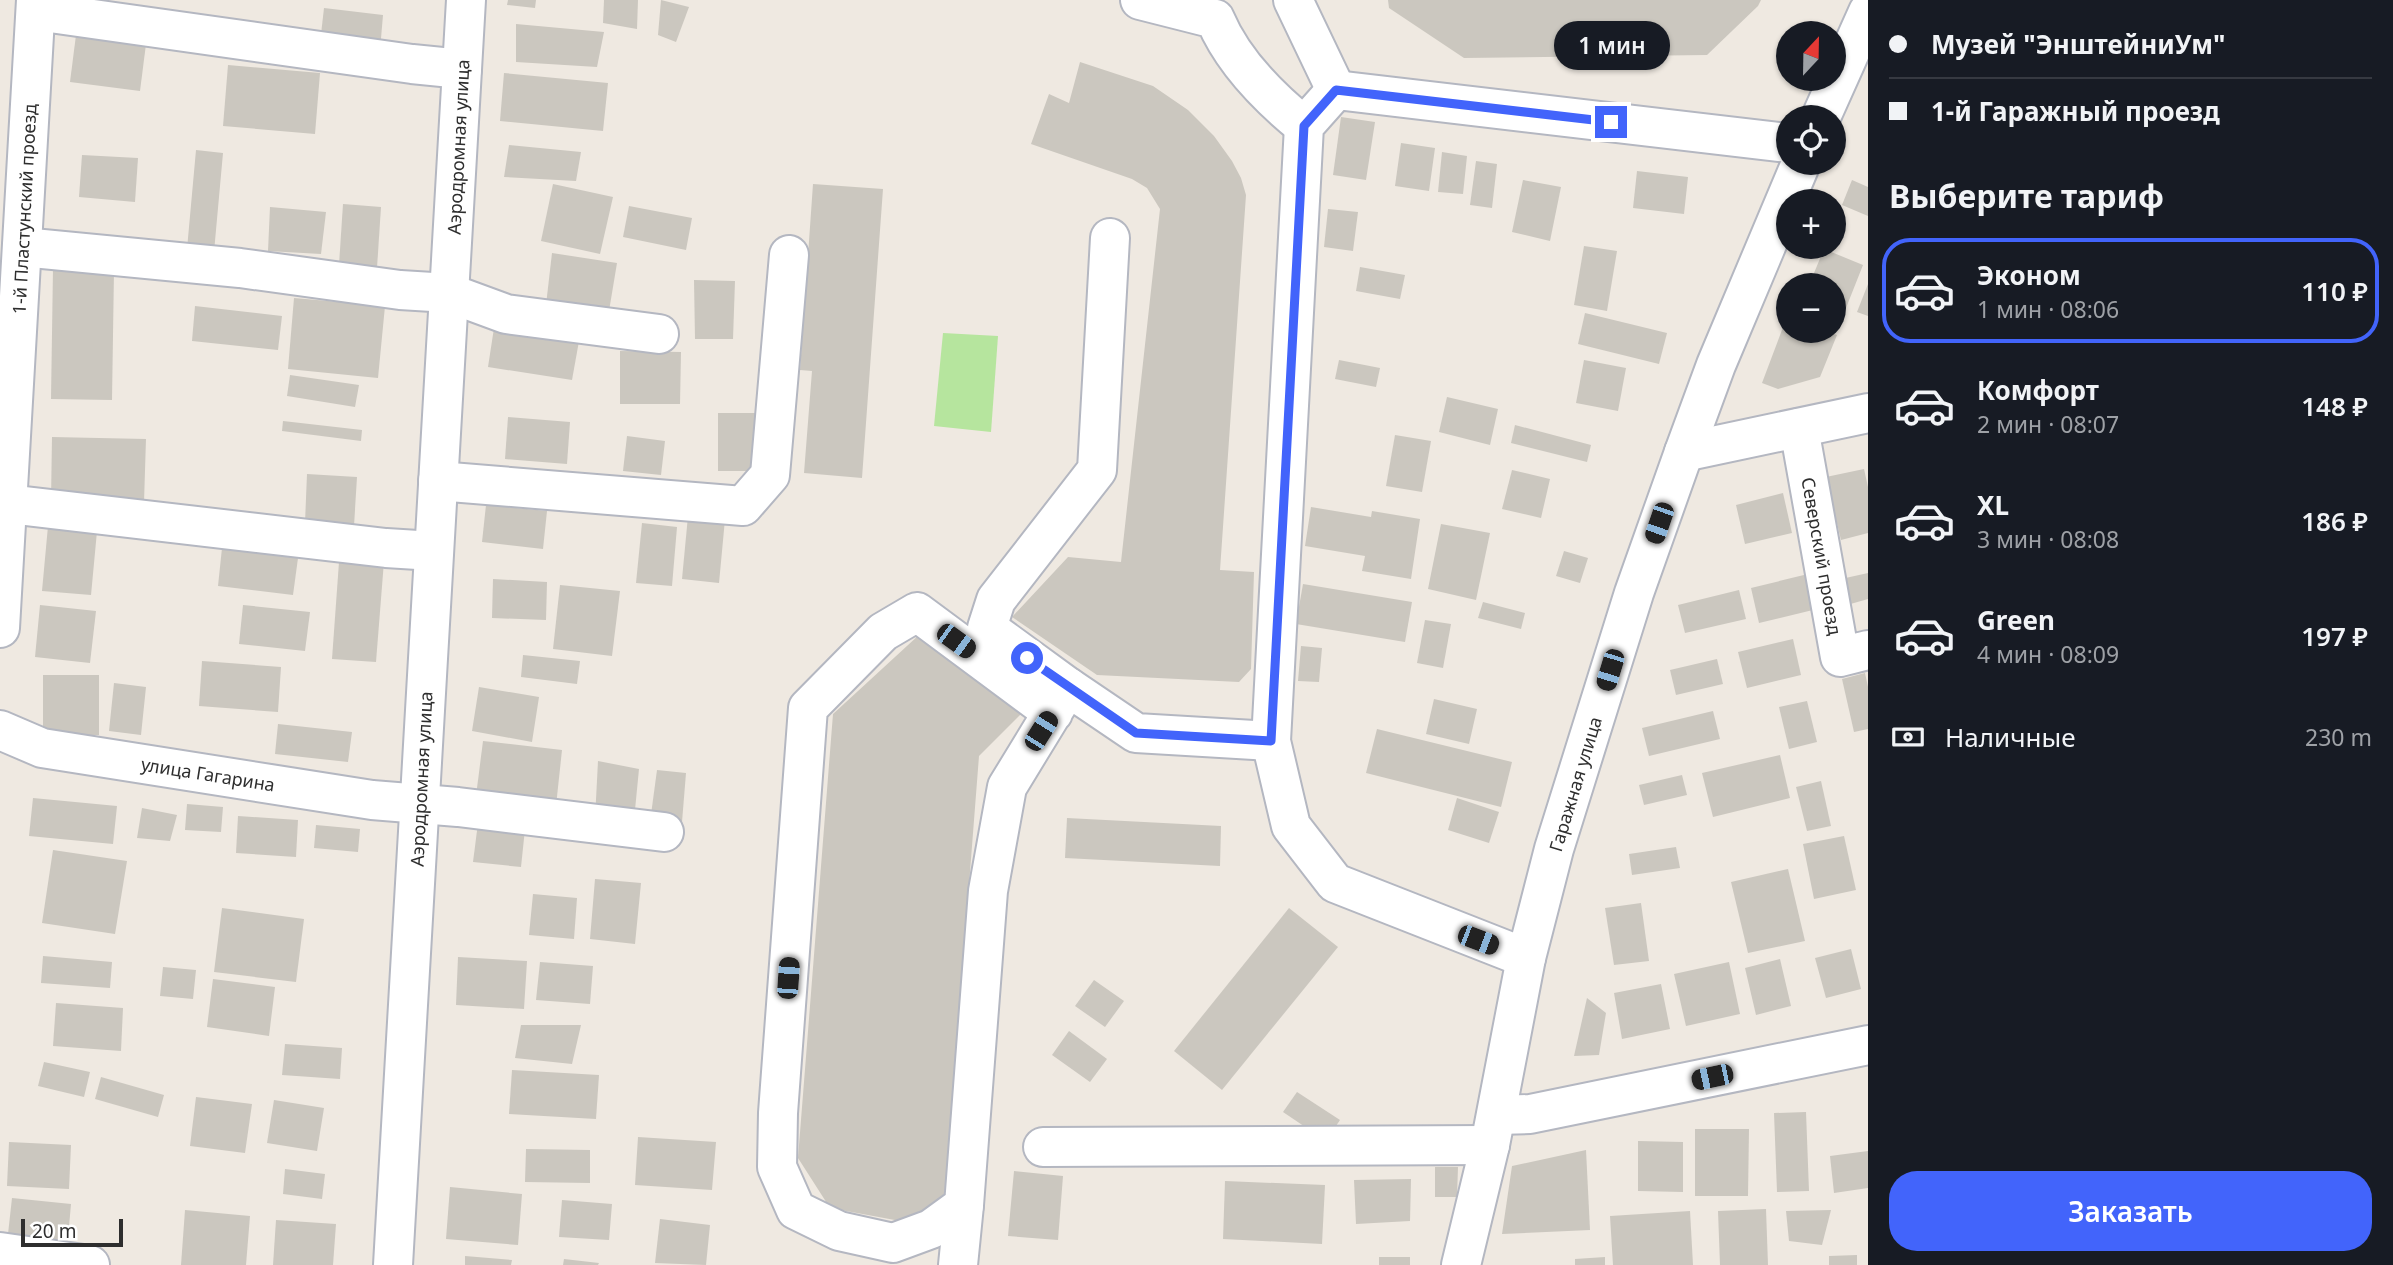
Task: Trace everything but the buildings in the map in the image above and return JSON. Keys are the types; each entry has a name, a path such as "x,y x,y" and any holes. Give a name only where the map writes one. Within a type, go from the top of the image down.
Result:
{"street":[{"name":"Аэродромная улица","path":"393,1265 466,0"},
{"path":"1140,0 1216,9 1223,39 1270,98 1304,126"},
{"path":"1293,0 1336,90"},
{"path":"36,6 412,64 462,69"},
{"name":"1-й Пластунский проезд","path":"0,628 8,504 6,391 22,247 36,6"},
{"path":"1826,105 1868,12"},
{"path":"1336,90 1304,126 1271,741 1291,826 1335,883 1526,958"},
{"path":"1336,90 1776,141"},
{"name":"Гаражная улица","path":"1461,1265 1494,1130 1526,958 1554,849 1634,593 1684,452 1716,365 1796,175"},
{"path":"1060,700 986,628 996,600 1097,470 1110,238"},
{"path":"22,247 240,268 400,290 449,293 506,314 659,334"},
{"path":"438,481 743,506 771,475 789,255"},
{"path":"1684,452 1868,413"},
{"name":"Северский проезд","path":"1800,428 1840,657 1868,650"},
{"path":"8,504 386,548 435,551"},
{"path":"964,1205 931,1229 893,1243 839,1230 796,1210 777,1167 778,1113 808,708 883,632 917,612 1060,700 1136,733 1271,741"},
{"path":"958,1265 990,878 1007,787 1060,700"},
{"name":"улица Гагарина","path":"0,730 42,748 372,800 664,832"},
{"path":"1043,1147 1494,1130 1530,1114 1868,1045"},
{"path":"0,1252 90,1265"}],"green space":[{"path":"943,333 998,336 991,432 934,426"}],"route":[{"path":"1027,658 1136,733 1271,741 1304,126 1336,90 1611,122"}]}
